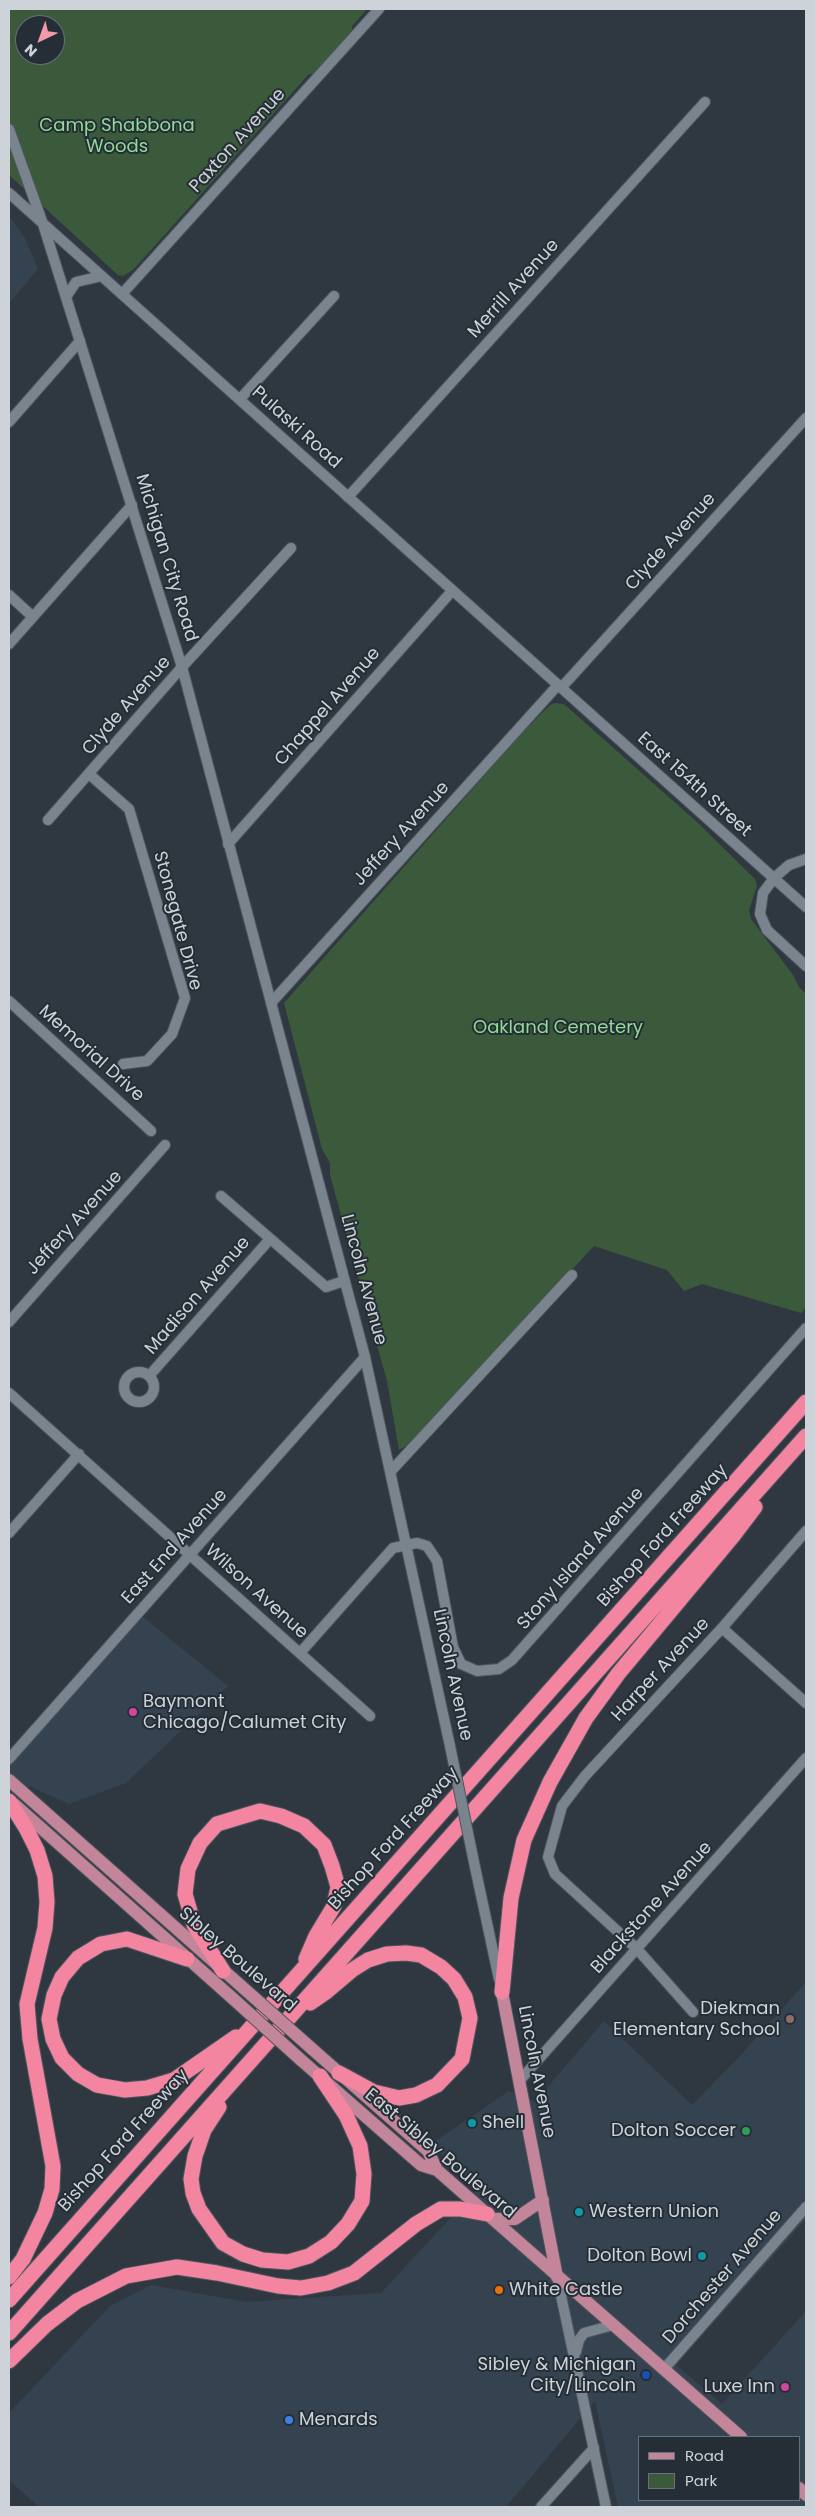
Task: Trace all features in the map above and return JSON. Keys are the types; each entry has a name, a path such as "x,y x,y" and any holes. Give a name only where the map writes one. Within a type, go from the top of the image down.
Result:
{"highway":[{"name":"Bishop Ford Freeway","path":"9,2300 806,1402"},
{"path":"502,1992 513,1888 524,1840 550,1782 586,1718 618,1674 733,1536 806,1437"},
{"path":"9,2333 806,1437"},
{"path":"9,1800 37,1850 45,1876 47,1902 45,1928 27,2004 30,2040 53,2166 52,2189 46,2213 23,2259 9,2277"},
{"path":"223,1970 194,1925 185,1894 188,1869 200,1842 217,1824 260,1811 282,1816 304,1826 324,1845 338,1887 334,1906 316,1936 302,1970"},
{"path":"187,1959 127,1939 101,1944 78,1958 62,1976 54,1995 49,2019 53,2039 62,2058 78,2074 97,2086 125,2090 147,2088 174,2080 252,2026"},
{"path":"294,2013 326,1992 352,1970 368,1960 387,1954 406,1953 421,1955 441,1967 454,1979 465,1998 470,2018 468,2038 462,2058 436,2086 399,2098 374,2092 339,2073"},
{"path":"232,2081 198,2144 191,2179 193,2193 199,2210 224,2243 243,2254 262,2260 288,2262 309,2256 331,2242 348,2224 362,2201 364,2174 360,2146 346,2115 320,2076"},
{"path":"9,2361 47,2324 77,2301 126,2276 177,2267 278,2286 301,2288 328,2283 354,2273 416,2224 441,2210 460,2209 490,2217"}],"main road":[{"name":"Sibley Boulevard","path":"9,1780 428,2151 437,2170"},
{"name":"Sibley Boulevard","path":"9,1800 230,1996"},
{"name":"Lincoln Avenue","path":"502,1992 521,2079 557,2277"},
{"name":"East Sibley Boulevard","path":"230,1996 422,2165 437,2170 740,2436"},
{"path":"490,2217 515,2219 543,2200"}],"street":[{"name":"Paxton Avenue","path":"122,294 379,9"},
{"name":"Merrill Avenue","path":"348,497 705,102"},
{"name":"Michigan City Road","path":"9,129 43,224 182,667 271,1003"},
{"path":"9,162 17,153"},
{"name":"Pulaski Road","path":"9,193 559,687"},
{"path":"66,298 76,282 102,276"},
{"path":"240,399 334,296"},
{"path":"9,422 80,341"},
{"name":"Clyde Avenue","path":"559,687 806,418"},
{"path":"9,644 132,505"},
{"name":"Clyde Avenue","path":"48,820 182,667 292,548"},
{"name":"Chappel Avenue","path":"228,844 452,592"},
{"path":"9,595 33,617"},
{"name":"East 154th Street","path":"559,687 806,907"},
{"name":"Jeffery Avenue","path":"271,1003 559,687"},
{"name":"Stonegate Drive","path":"89,774 129,809 184,998 172,1034 147,1061 123,1064"},
{"path":"806,859 789,865 774,878 763,893 760,914 768,930 806,966"},
{"name":"Memorial Drive","path":"9,1001 151,1131"},
{"name":"Lincoln Avenue","path":"271,1003 365,1357 502,1992"},
{"name":"Jeffery Avenue","path":"9,1322 166,1145"},
{"path":"221,1196 326,1287 344,1281"},
{"name":"Madison Avenue","path":"149,1376 270,1239"},
{"path":"391,1471 572,1275"},
{"name":"Stony Island Avenue","path":"406,1544 417,1543 427,1546 437,1561 453,1647 461,1664 477,1671 499,1668 512,1660 806,1328"},
{"name":"East End Avenue","path":"9,1759 365,1357"},
{"name":"Wilson Avenue","path":"9,1393 370,1716"},
{"path":"9,1533 79,1454"},
{"name":"Harper Avenue","path":"694,2012 637,1949 555,1874 548,1857 562,1806 585,1776 722,1628 806,1531"},
{"path":"300,1653 393,1548 406,1544"},
{"path":"722,1628 806,1703"},
{"name":"Blackstone Avenue","path":"521,2079 806,1758"},
{"name":"Dorchester Avenue","path":"664,2369 806,2207"},
{"name":"Lincoln Avenue","path":"557,2277 576,2358 606,2507"},
{"path":"576,2358 578,2340 584,2333 613,2325"},
{"path":"541,2507 594,2448"}],"shaded area":[{"path":"9,216 25,238 38,269 9,303"},
{"path":"142,1616 228,1686 126,1783 69,1804 29,1786 9,1813 9,1765"},
{"path":"806,1982 806,2219 676,2365 722,2404 806,2311 806,2507 618,2507 595,2401 506,2507 39,2507 9,2480 9,2413 110,2306 151,2285 246,2302 381,2293 479,2187 430,2145 509,2091 535,2102 604,2021 692,2105 740,2056"}],"green space":[{"name":"Camp Shabbona Woods","path":"9,9 367,9 352,26 352,32 314,74 309,74 133,270 123,276 118,275 9,175"},
{"name":"Oakland Cemetery","path":"555,703 564,704 698,823 755,879 757,886 749,910 751,919 793,975 799,987 806,994 806,1307 801,1313 702,1284 684,1291 667,1270 594,1246 411,1443 399,1450 387,1381 330,1175 330,1163 322,1149 284,1003 521,734 550,705"}],"place":[{"name":"Baymont Chicago/Calumet City","path":"133,1712"},
{"name":"Diekman Elementary School","path":"790,2019"},
{"name":"Shell","path":"472,2123"},
{"name":"Dolton Soccer","path":"746,2131"},
{"name":"Western Union","path":"579,2212"},
{"name":"Dolton Bowl","path":"702,2256"},
{"name":"White Castle","path":"499,2290"},
{"name":"Sibley & Michigan City/Lincoln","path":"646,2375"},
{"name":"Luxe Inn","path":"785,2387"},
{"name":"Menards","path":"289,2420"}]}
